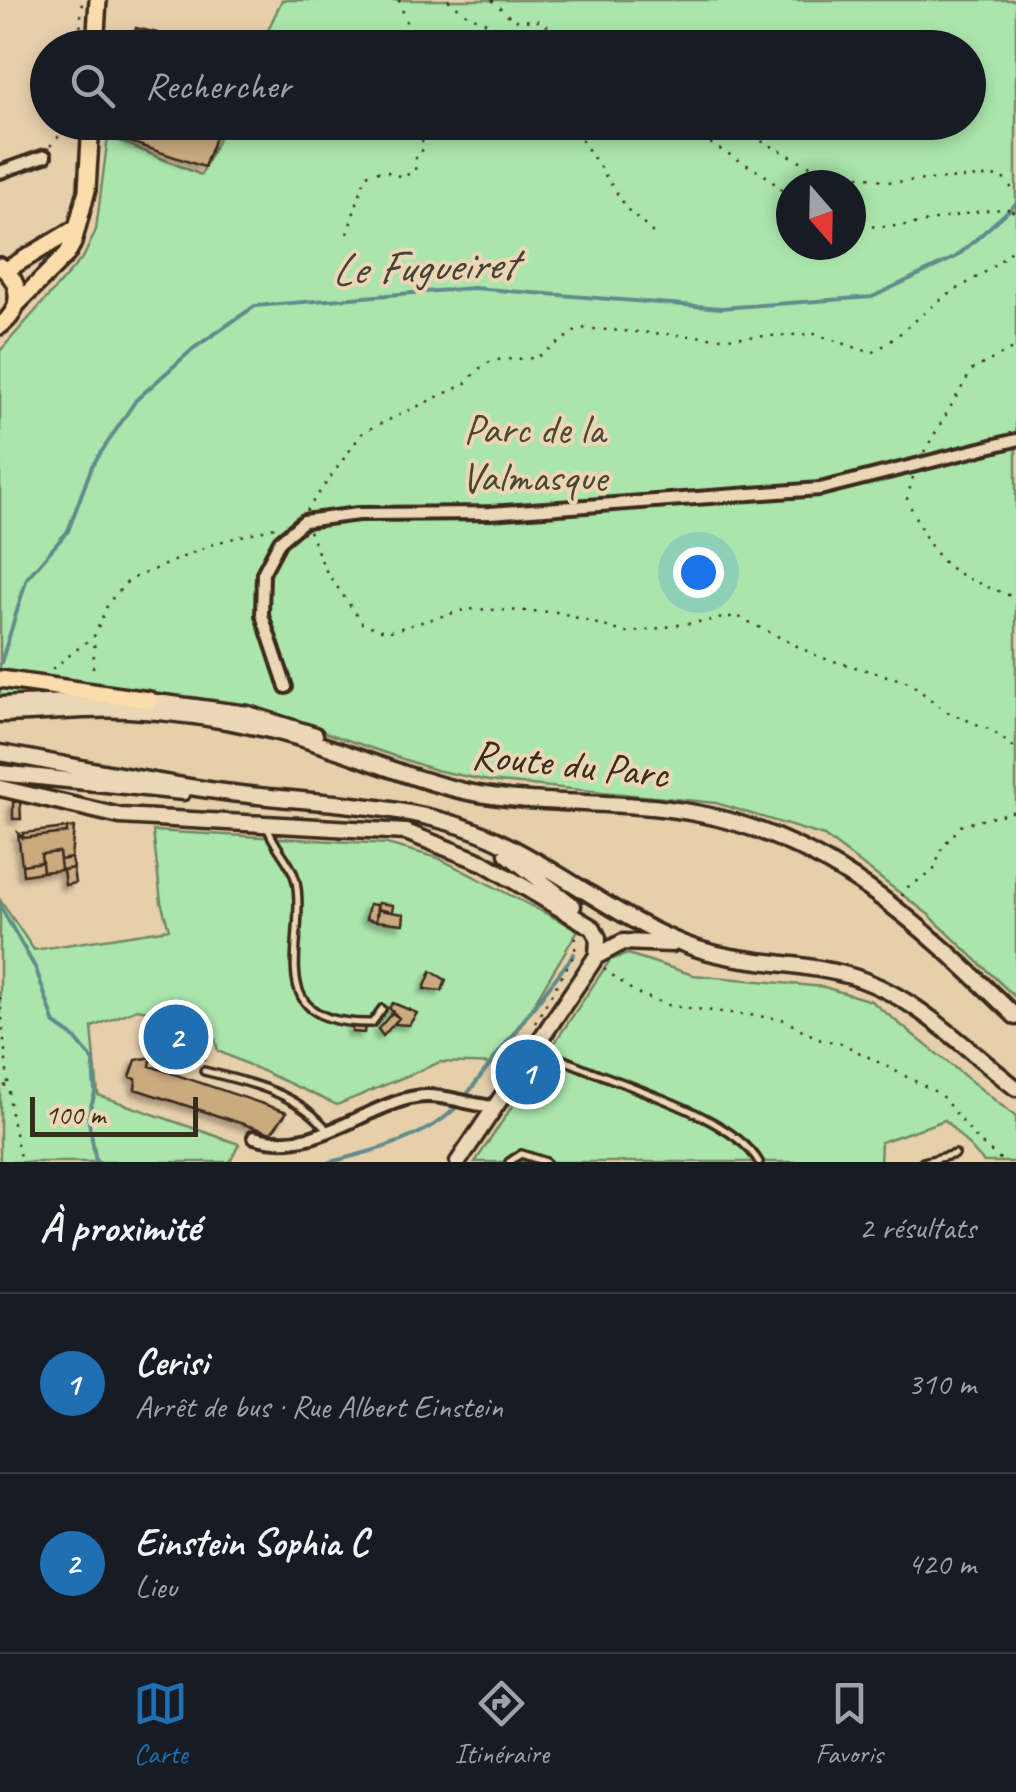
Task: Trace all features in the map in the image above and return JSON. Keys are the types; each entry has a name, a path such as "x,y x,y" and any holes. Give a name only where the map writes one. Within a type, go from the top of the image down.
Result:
{"main road":[{"path":"97,30 98,0"},
{"path":"0,326 67,254 87,190 90,140"},
{"path":"17,304 16,285 3,268 73,230"},
{"path":"0,678 248,714 340,744 360,758"},
{"path":"0,705 149,700"},
{"name":"Route du Parc","path":"0,714 128,710 264,728 494,797 646,806 696,813 758,829 837,866 898,906 1016,1017"},
{"name":"Route du Parc","path":"0,754 221,792 428,818 492,838 631,922 686,945 717,955 828,970 871,982 914,1008 1013,1088"},
{"path":"0,773 156,792 221,792"},
{"path":"0,788 120,816 388,830 445,845 593,928 598,938 595,959"},
{"path":"458,1162 534,1039 595,959 604,940 603,928 517,864 492,838"},
{"path":"595,959 623,942 686,945"}],"street":[{"path":"0,172 45,156"},
{"path":"286,688 262,614 263,573 280,541 304,521 358,514 490,513 820,489 1016,440"},
{"path":"254,1137 278,1144 328,1132 406,1099 430,1095 495,1106"},
{"path":"462,1102 481,1127"}],"lane":[{"path":"266,823 275,847 294,871 298,890 292,973 304,996 320,1015 360,1023 372,1023 382,1010"},
{"path":"534,1039 719,1124 752,1150 759,1162"},
{"path":"204,1071 254,1083 310,1109 328,1132"},
{"path":"510,1162 521,1154 546,1162"},
{"path":"923,1162 955,1154"}],"path":[{"path":"80,30 82,0"},
{"path":"399,0 409,30"},
{"path":"448,0 467,14 502,30"},
{"path":"492,0 512,20 540,21 553,30"},
{"path":"347,234 366,175 382,170 402,176 415,170 416,155 424,149 422,140"},
{"path":"582,140 628,210 653,233"},
{"path":"705,140 776,185"},
{"path":"759,140 832,177 864,176 891,182 1000,176 1016,192"},
{"path":"866,225 902,228 982,209 1015,208 1016,218"},
{"path":"1016,244 998,263 936,303 895,340 872,353 815,334 721,338 580,328 536,358 494,360 465,384 363,432 306,506 304,521 325,569 362,623 387,632 467,609 558,612 627,633 737,616 818,657 909,682 946,711 991,730 1016,749"},
{"path":"1016,347 972,370 918,466 908,498 932,548 949,570 973,585 1016,598"},
{"path":"93,668 96,636 108,603 129,580 216,543 304,521"},
{"path":"52,669 96,636"},
{"path":"898,906 906,888 932,872 943,846 962,825 1016,811"},
{"path":"534,1039 544,1001 576,952 578,938 568,922"},
{"path":"595,959 636,993 671,1006 782,1019 821,1040 841,1043 940,1094 979,1142 1004,1162"},
{"path":"0,997 9,1094 21,1162"},
{"path":"0,1075 9,1094"}],"green space":[{"name":"Parc de la Valmasque","path":"282,0 1016,0 1016,998 928,914 824,836 716,803 488,781 435,770 295,722 194,697 0,699 0,351 84,256 96,230 107,140 118,140 201,175 218,140 986,140 986,30 268,30"},
{"path":"153,831 387,844 438,858 578,930 498,1064 440,1062 337,1105 218,1051 211,1022 137,1009 92,1027 98,1095 239,1144 230,1162 0,1162 0,900 34,950 169,929 161,902"},
{"path":"628,954 693,975 824,987 871,1001 1016,1117 1016,1162 984,1162 945,1120 881,1142 880,1162 475,1162 610,960"}],"building":[{"path":"127,140 214,140 204,167"},
{"path":"20,801 21,819 13,819 13,802"},
{"path":"74,827 71,858 60,860 59,852 41,854 42,862 22,865 18,833 23,838 67,833 67,828"},
{"path":"67,828 67,833 23,838 23,833"},
{"path":"59,852 61,870 43,872 41,854"},
{"path":"71,858 73,868 61,870 60,860"},
{"path":"42,862 43,872 23,875 22,865"},
{"path":"73,868 75,883 65,885 63,870"},
{"path":"378,903 393,905 392,912 377,909"},
{"path":"369,904 377,905 376,921 366,919"},
{"path":"378,910 404,914 403,924 376,921"},
{"path":"431,971 446,980 442,991 424,989"},
{"path":"393,1003 417,1013 409,1025 394,1024 399,1018 389,1008"},
{"path":"392,1013 399,1018 383,1036 378,1029"},
{"path":"154,1021 203,1035 204,1059 148,1040"},
{"path":"352,1024 365,1026 364,1033 352,1032"},
{"path":"152,1057 150,1066 287,1112 271,1133 135,1089 136,1079 130,1077 136,1060"}],"waterway":[{"name":"Le Fugueiret","path":"1,663 27,578 68,531 92,466 136,400 194,348 255,306 473,288 721,308 872,297 956,257 1016,204"},
{"name":"Le Fugueiret","path":"0,906 36,969 55,1024 75,1038 93,1060 95,1093 88,1116 96,1162"},
{"path":"465,1097 574,954"},
{"path":"330,1162 417,1134 459,1104"}],"place":[{"name":"Einstein Sophia C","path":"176,1037"},
{"name":"Cerisi","path":"528,1072"}]}
